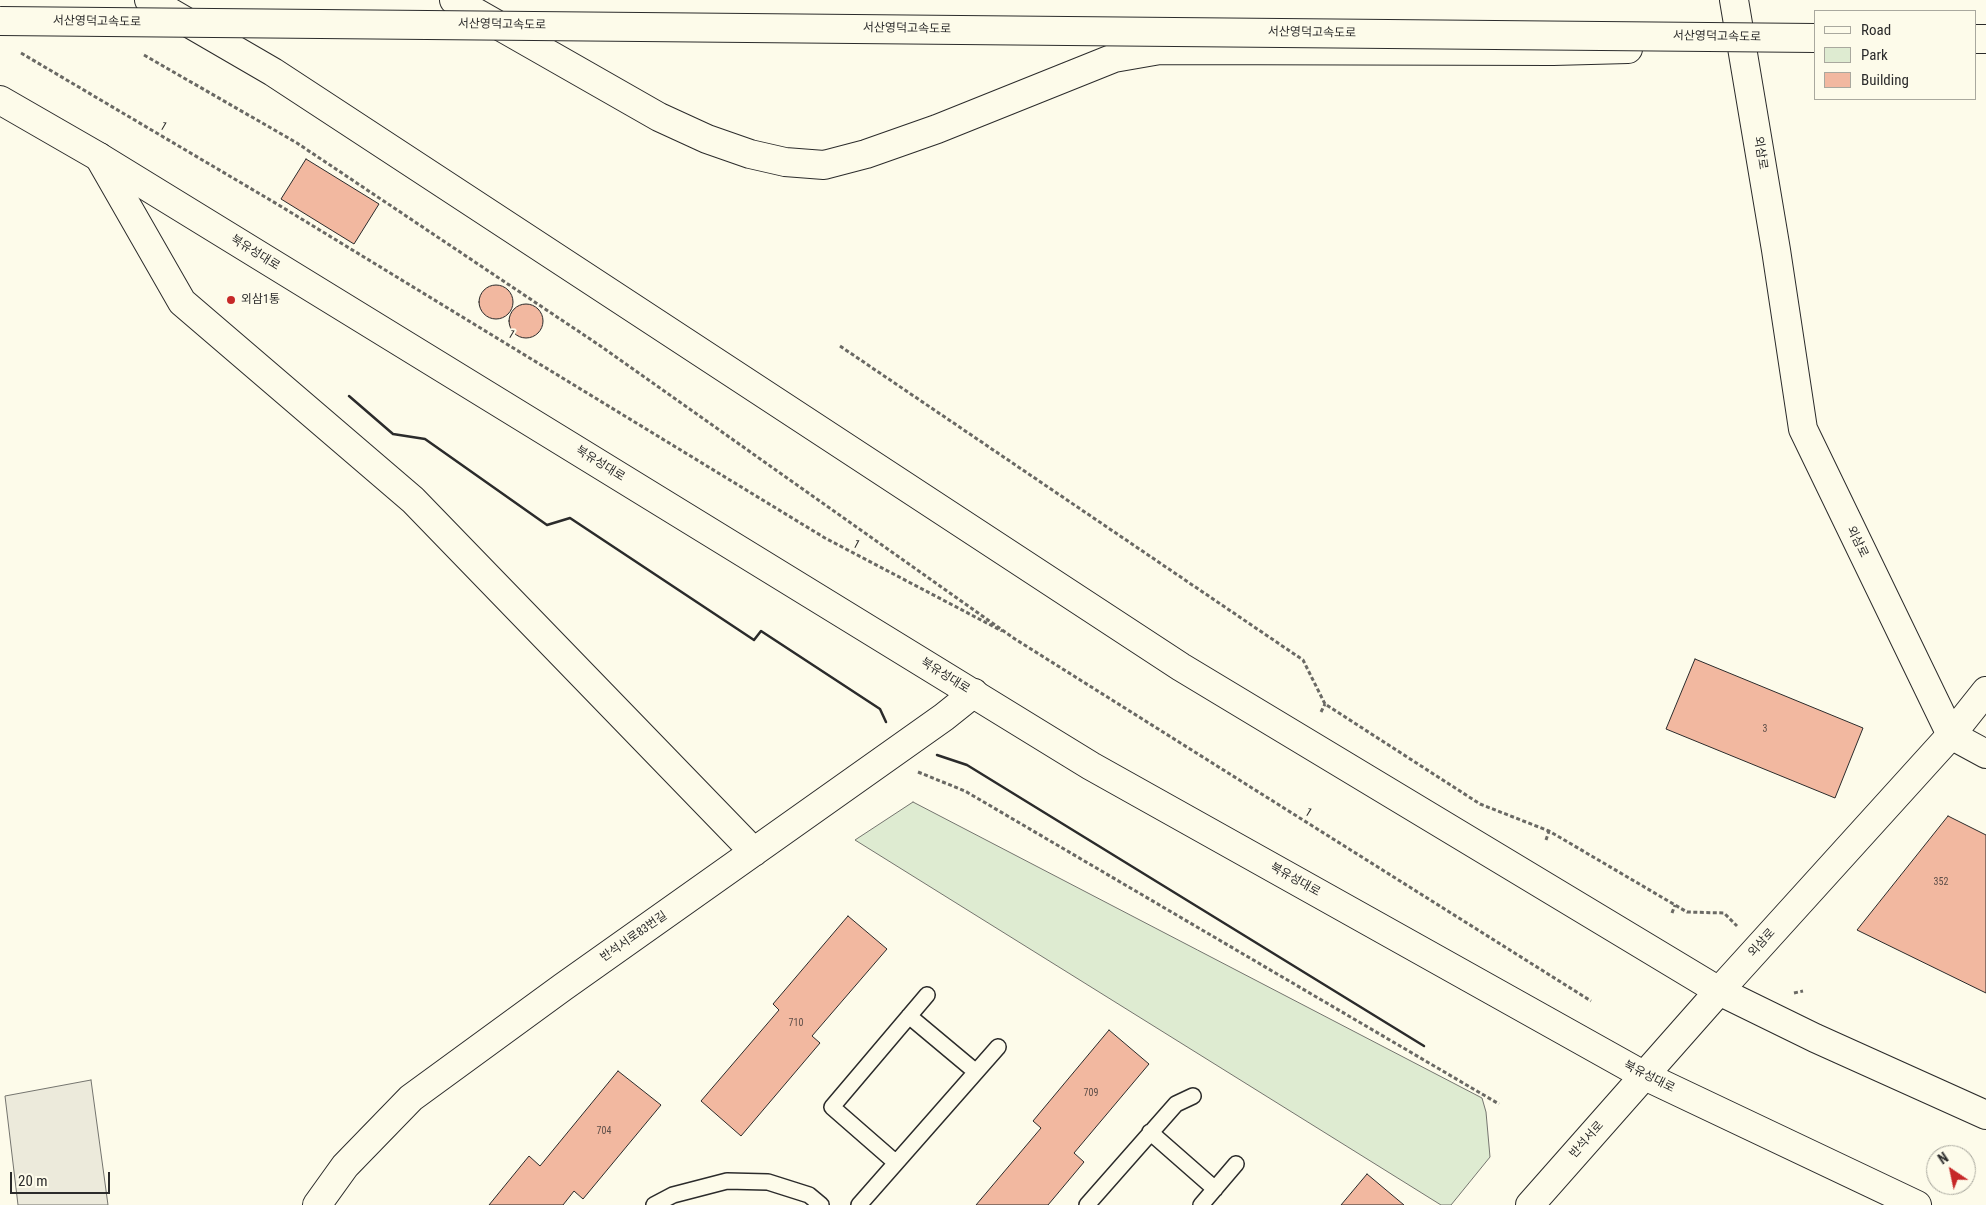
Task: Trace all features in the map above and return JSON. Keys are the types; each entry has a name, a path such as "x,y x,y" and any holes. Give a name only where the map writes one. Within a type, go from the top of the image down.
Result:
{"main road":[{"path":"149,0 273,72 1181,667 1718,991 1815,1038 1986,1115"},
{"path":"454,0 659,117 699,135 750,154 785,162 824,164 866,154 937,130 1114,58 1160,50 1553,51 1742,45"},
{"name":"외삼로","path":"1645,1076 1718,991 1951,735 1803,429 1776,250 1734,0"},
{"name":"서산영덕고속도로","path":"0,21 1814,38"},
{"name":"북유성대로","path":"4,109 99,157 1091,766 1645,1076 1917,1205"},
{"path":"99,157 182,302 413,500 754,852"},
{"path":"1986,691 1951,735 1986,754"},
{"name":"반석서로83번길","path":"317,1205 345,1166 411,1098 974,693"},
{"name":"반석서로","path":"1530,1205 1645,1076"}],"lane":[{"path":"895,1162 832,1106 927,996"},
{"path":"909,1016 976,1072"},
{"path":"859,1205 998,1047"},
{"path":"1087,1205 1176,1104 1193,1096"},
{"path":"1150,1132 1215,1189"},
{"path":"1201,1205 1236,1164"},
{"path":"654,1205 673,1195 727,1181 768,1182 809,1195 821,1205"}],"path":[{"name":"1","path":"17,51 277,204 825,538 1015,639"},
{"name":"1","path":"144,54 297,143 534,302 1015,639 1591,1001"},
{"path":"840,346 1303,660 1325,704 1480,804 1549,831 1687,912 1724,913 1759,947"},
{"path":"1321,712 1325,704"},
{"path":"879,763 919,772 965,791 1499,1104"},
{"path":"1546,840 1549,831"},
{"path":"1672,913 1675,905"}],"green space":[{"path":"913,802 1482,1098 1486,1112 1490,1157 1451,1205 1441,1205 855,840"}],"shaded area":[{"path":"91,1080 108,1205 18,1205 5,1096"}],"building":[{"path":"306,159 379,204 354,244 281,199"},
{"path":"496,285 508,290 513,302 508,314 496,319 484,314 479,302 484,290"},
{"path":"526,304 538,309 543,321 538,333 526,338 514,333 509,321 514,309"},
{"path":"1695,659 1863,728 1835,798 1666,729"},
{"path":"1948,816 1986,835 1986,993 1857,930"},
{"path":"848,916 887,949 812,1036 820,1043 741,1136 701,1101 779,1010 773,1004"},
{"path":"1109,1030 1149,1064 1074,1153 1084,1162 1048,1205 976,1205 1041,1128 1033,1121"},
{"path":"618,1071 661,1105 583,1199 574,1191 563,1205 489,1205 529,1156 540,1166"},
{"path":"1367,1174 1404,1205 1341,1205"}],"wall":[{"path":"349,396 393,434 425,439 547,525 570,518 754,640 761,631 880,709 886,722"},
{"path":"937,755 967,765 1424,1046"}],"place":[{"name":"외삼1통","path":"231,300"}]}
